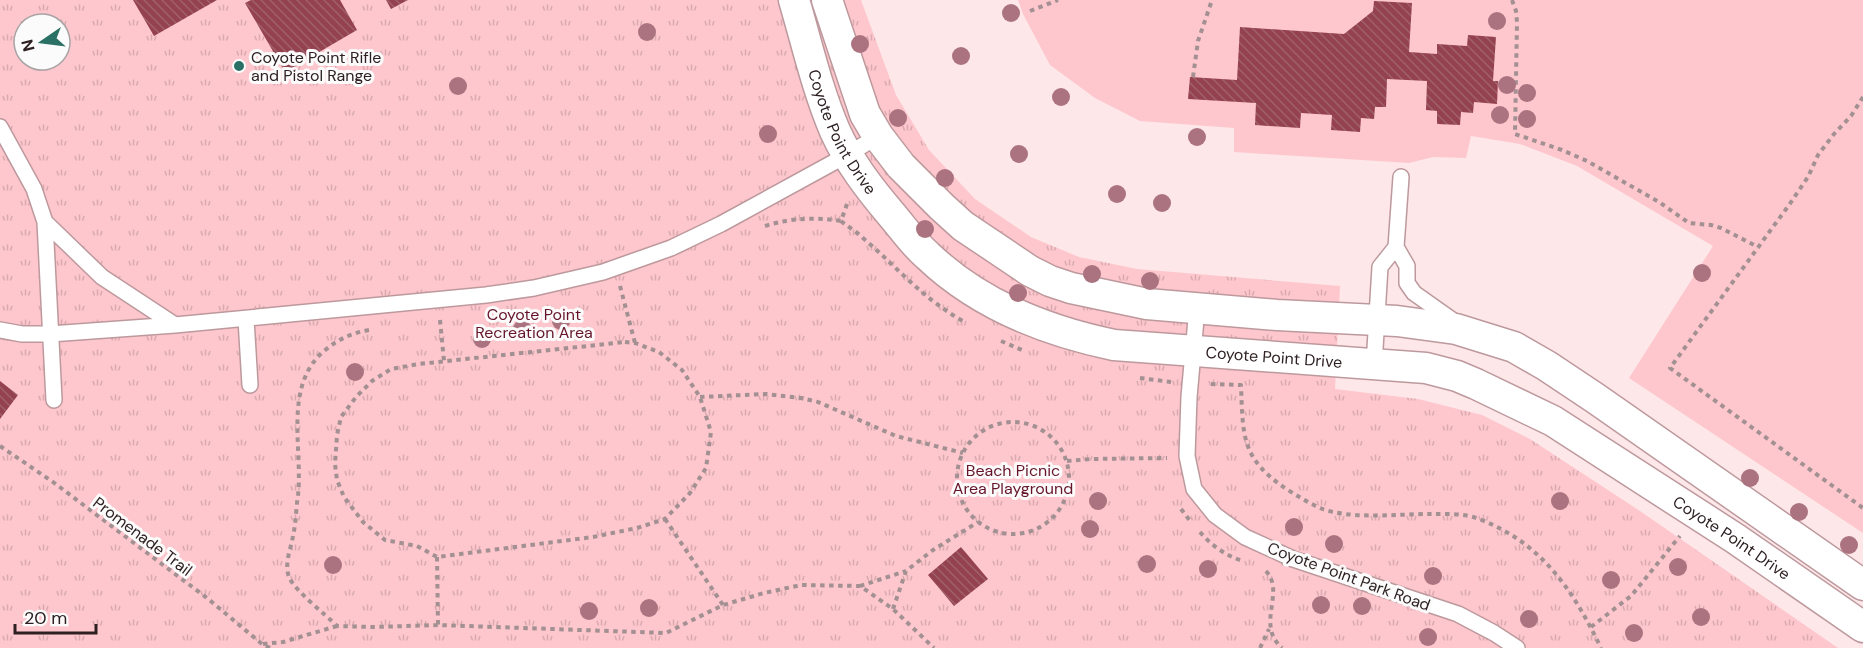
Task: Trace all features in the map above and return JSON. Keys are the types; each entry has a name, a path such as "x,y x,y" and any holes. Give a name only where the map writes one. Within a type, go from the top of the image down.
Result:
{"street":[{"name":"Coyote Point Drive","path":"794,0 814,73 835,131 847,155 870,188 927,256 990,300 1029,320 1068,334 1114,345 1426,368 1457,376 1519,403 1553,421 1736,539 1863,627"},
{"name":"Coyote Point Drive","path":"827,0 865,114 878,136 919,186 949,214 1030,271 1050,281 1095,294 1147,304 1437,326 1475,334 1514,347 1547,366 1863,585"}],"lane":[{"path":"0,127 34,189 45,222 54,400"},
{"path":"0,330 22,334 50,334 175,325 438,300 534,288 647,258 694,238 878,136"},
{"path":"1401,177 1396,247 1407,266 1407,283 1422,301 1475,334"},
{"path":"45,222 102,277 175,325"},
{"path":"1374,364 1380,267 1396,247"},
{"name":"Coyote Point Park Road","path":"1197,308 1187,429 1187,456 1194,489 1215,515 1245,537 1293,559 1458,614 1517,648"},
{"path":"246,319 250,385"}],"path":[{"path":"1030,11 1058,0"},
{"path":"1193,77 1198,41 1212,0"},
{"path":"1512,0 1518,22 1515,134 1587,161 1659,202 1689,223 1721,228 1758,247"},
{"path":"1863,97 1851,116 1818,155 1808,177 1670,368 1863,508"},
{"path":"615,268 635,343"},
{"path":"438,300 444,361"},
{"path":"337,626 295,586 289,576 287,563 294,535 299,485 298,405 308,369 320,354 336,340 357,332 374,329"},
{"path":"625,342 635,343 659,352 682,370 700,397 711,432 706,468 690,493 665,519 637,528 593,537 437,557 417,546 385,540 363,522 344,497 335,464 341,417 372,381 391,369 444,361 625,342"},
{"path":"1216,385 1242,385 1243,425 1252,458 1262,470 1303,500 1337,513 1455,514 1476,518 1500,528 1546,562 1565,583 1601,648"},
{"path":"700,397 766,394 801,398 818,402 897,436 963,453"},
{"path":"1008,422 1027,424 1044,431 1058,444 1067,461 1069,479 1066,497 1058,513 1045,525 1028,533 1011,535 993,531 978,522 965,508 958,490 957,471 963,453 974,438 990,427 1008,422"},
{"name":"Promenade Trail","path":"0,446 53,482 270,648"},
{"path":"1067,461 1168,458"},
{"path":"665,519 723,605"},
{"path":"262,644 283,642 337,626 438,625 666,633 723,605 764,593 801,585 860,586 906,571 933,550 978,522"},
{"path":"1591,627 1631,596 1683,533"},
{"path":"437,557 438,625"},
{"path":"893,609 906,571"},
{"path":"860,586 893,609 934,648"},
{"path":"1260,648 1269,628"}],"green space":[{"name":"Coyote Point Recreation Area","path":"0,0 861,0 896,95 929,150 975,199 1031,237 1079,257 1137,269 1340,286 1335,389 1418,399 1482,415 1530,439 1640,511 1838,648 0,648"},
{"path":"1018,0 1863,0 1863,533 1629,378 1713,246 1577,166 1520,144 1471,136 1466,158 1433,157 1409,163 1234,152 1234,128 1140,121 1095,98 1050,65"}],"building":[{"path":"133,0 217,0 154,36"},
{"path":"251,0 340,0 357,30 285,72 245,3"},
{"path":"386,0 408,0 391,9"},
{"path":"1374,1 1412,3 1409,52 1437,54 1437,44 1467,46 1468,35 1496,37 1493,81 1498,81 1497,104 1474,102 1473,113 1461,112 1460,125 1437,124 1437,111 1426,110 1427,81 1387,79 1386,107 1375,107 1374,119 1361,118 1360,132 1331,130 1332,115 1301,113 1300,128 1255,125 1256,103 1188,99 1190,77 1237,80 1240,27 1344,34 1373,11"},
{"path":"0,381 18,395 0,419"},
{"path":"961,547 988,579 954,606 928,575"}],"place":[{"name":"Coyote Point Rifle and Pistol Range","path":"239,66"}],"park label":[{"name":"Beach Picnic Area Playground","path":"1013,479"}]}
